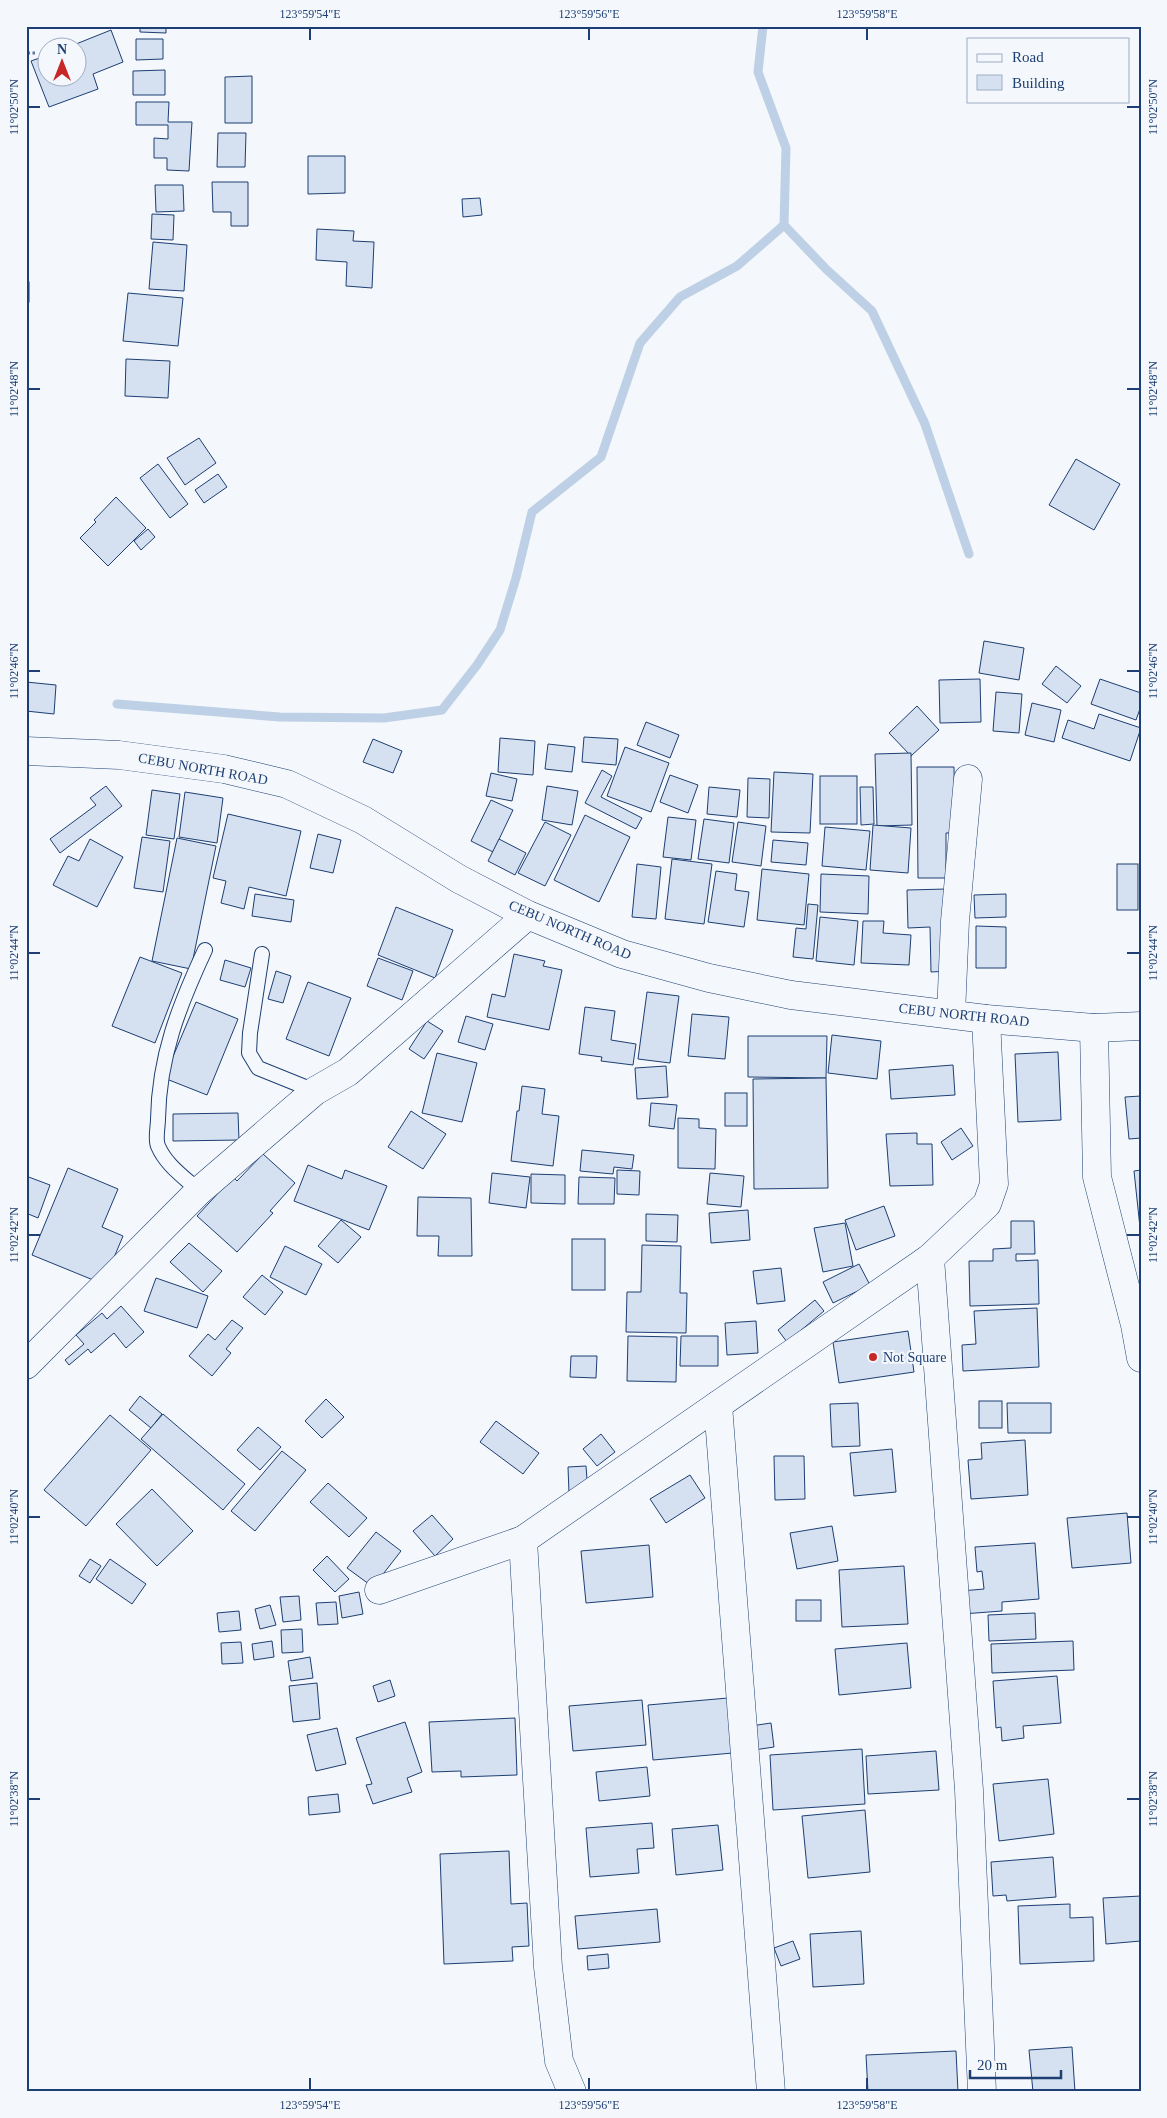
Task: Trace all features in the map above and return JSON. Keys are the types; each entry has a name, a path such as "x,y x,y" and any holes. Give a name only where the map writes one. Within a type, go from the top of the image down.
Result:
{"main road":[{"name":"CEBU NORTH ROAD","path":"26,751 119,755 224,769 287,784 364,820 459,878 528,915 622,954 710,978 791,995 986,1019 1094,1028 1141,1026"},
{"path":"951,1014 955,921 968,779"},
{"path":"26,1365 199,1191 315,1091 348,1072 528,915"},
{"path":"379,1590 524,1540 930,1258 987,1204 994,1184 986,1019"},
{"path":"1094,1028 1097,1176 1135,1325 1141,1358"},
{"path":"930,1258 969,1790 982,2092"},
{"path":"718,1405 771,2092"},
{"path":"524,1540 548,1967 558,2061 572,2092"}],"lane":[{"path":"199,1191 169,1164 157,1144 158,1109 167,1046 182,999 204,950"},
{"path":"262,954 250,1033 249,1053 258,1068 315,1091"}],"path":[{"path":"26,53 34,53"}],"building":[{"path":"140,26 166,26 166,33 140,32"},
{"path":"111,30 123,62 93,74 98,89 49,107 42,88 88,88 88,39"},
{"path":"136,39 163,39 163,59 136,60"},
{"path":"38,59 38,79 31,61"},
{"path":"165,70 165,95 133,95 133,71"},
{"path":"252,76 252,123 225,123 225,77"},
{"path":"136,102 169,102 168,122 192,122 189,171 167,170 167,158 154,158 154,138 168,139 168,125 136,125"},
{"path":"218,133 246,133 245,167 217,167"},
{"path":"308,156 345,156 345,193 308,194"},
{"path":"212,182 248,182 248,226 231,226 231,212 213,212"},
{"path":"155,185 183,185 184,211 156,212"},
{"path":"480,198 482,215 463,217 462,199"},
{"path":"152,214 174,215 173,240 151,239"},
{"path":"317,229 354,231 353,241 374,242 372,288 346,286 347,262 316,260"},
{"path":"153,242 187,245 184,291 149,289"},
{"path":"26,282 29,282 29,302 26,302"},
{"path":"128,293 183,298 178,346 123,341"},
{"path":"126,359 170,361 168,398 125,396"},
{"path":"199,438 216,463 185,485 167,458"},
{"path":"1076,459 1120,484 1094,530 1049,505"},
{"path":"158,464 188,504 170,518 140,478"},
{"path":"218,474 227,487 204,503 195,490"},
{"path":"116,497 146,528 108,566 80,538"},
{"path":"148,529 155,537 141,550 134,541"},
{"path":"984,641 1024,648 1019,680 979,673"},
{"path":"1056,666 1081,686 1067,703 1042,684"},
{"path":"980,679 981,722 940,723 939,680"},
{"path":"1100,679 1141,693 1141,706 1136,720 1091,704"},
{"path":"26,682 56,685 54,714 26,711"},
{"path":"996,692 1022,694 1019,733 993,731"},
{"path":"1032,703 1061,710 1054,742 1025,735"},
{"path":"917,706 939,730 911,756 889,733"},
{"path":"1099,714 1141,728 1130,761 1062,738 1068,720 1094,729"},
{"path":"646,722 679,735 670,758 637,745"},
{"path":"584,737 618,739 616,765 582,762"},
{"path":"500,738 535,741 533,775 498,772"},
{"path":"373,739 402,751 393,773 363,762"},
{"path":"548,744 575,747 572,772 545,769"},
{"path":"625,747 669,763 651,812 607,796"},
{"path":"911,753 912,825 877,826 875,754"},
{"path":"917,767 954,767 955,833 946,833 946,878 918,878"},
{"path":"602,770 612,776 601,797 642,818 636,829 585,803"},
{"path":"774,772 813,774 810,833 771,832"},
{"path":"491,773 517,779 512,801 486,796"},
{"path":"670,775 698,785 688,813 660,802"},
{"path":"820,776 857,776 857,824 820,824"},
{"path":"748,778 770,779 769,818 747,817"},
{"path":"106,786 122,806 60,853 50,839 96,805 90,798"},
{"path":"547,786 578,791 572,825 542,820"},
{"path":"709,787 740,790 737,817 707,814"},
{"path":"860,787 873,787 874,824 861,825"},
{"path":"152,790 180,794 174,839 146,835"},
{"path":"185,792 223,798 217,843 179,837"},
{"path":"491,800 513,810 493,852 471,841"},
{"path":"228,814 301,831 286,896 249,887 244,909 221,903 226,881 213,878"},
{"path":"585,815 630,837 599,902 554,880"},
{"path":"668,817 696,820 691,860 663,857"},
{"path":"704,819 734,823 729,863 698,859"},
{"path":"545,822 571,835 545,886 518,873"},
{"path":"738,822 766,826 761,866 732,862"},
{"path":"873,825 911,828 908,873 870,870"},
{"path":"825,827 870,831 866,870 822,866"},
{"path":"318,834 341,840 333,873 310,868"},
{"path":"142,837 170,841 163,892 134,888"},
{"path":"177,838 216,846 191,969 152,961"},
{"path":"90,839 123,857 97,907 53,885 68,856 79,861"},
{"path":"499,839 526,853 515,875 488,861"},
{"path":"773,840 808,843 806,865 771,862"},
{"path":"672,859 712,864 704,924 665,919"},
{"path":"637,864 661,867 656,919 632,917"},
{"path":"1117,864 1138,864 1138,910 1117,910"},
{"path":"762,869 809,874 804,925 757,920"},
{"path":"716,871 737,874 735,890 749,892 744,927 708,922"},
{"path":"821,874 869,876 868,914 820,912"},
{"path":"947,889 949,971 931,972 930,927 908,928 907,890"},
{"path":"255,894 294,900 291,922 252,916"},
{"path":"1006,894 1006,917 975,918 974,895"},
{"path":"808,904 818,905 813,959 793,957 796,928 806,929"},
{"path":"396,907 453,930 435,978 378,955"},
{"path":"820,917 858,921 854,965 816,961"},
{"path":"863,921 884,921 883,933 911,935 909,965 861,963"},
{"path":"976,926 1006,927 1006,968 976,968"},
{"path":"514,954 545,961 543,966 562,970 549,1030 487,1017 492,994 505,997"},
{"path":"140,957 182,973 155,1043 112,1026"},
{"path":"378,958 413,971 402,1000 367,986"},
{"path":"225,960 251,968 245,987 220,980"},
{"path":"276,971 291,976 283,1003 268,999"},
{"path":"308,982 351,998 329,1056 286,1039"},
{"path":"647,992 679,996 670,1063 638,1059"},
{"path":"196,1002 238,1019 207,1095 164,1078"},
{"path":"585,1007 615,1011 611,1040 636,1044 633,1065 601,1061 602,1057 579,1054"},
{"path":"692,1014 729,1017 725,1059 688,1056"},
{"path":"466,1016 493,1024 485,1050 458,1042"},
{"path":"427,1021 443,1031 424,1059 409,1049"},
{"path":"832,1035 881,1041 877,1079 828,1073"},
{"path":"748,1036 827,1036 826,1078 748,1077"},
{"path":"1058,1052 1061,1120 1018,1122 1015,1054"},
{"path":"437,1053 477,1063 462,1122 422,1113"},
{"path":"953,1065 955,1095 891,1099 889,1070"},
{"path":"666,1066 668,1097 637,1099 635,1068"},
{"path":"826,1078 828,1188 754,1189 753,1079"},
{"path":"522,1086 545,1089 542,1114 559,1116 553,1166 511,1161"},
{"path":"725,1093 747,1093 747,1126 725,1126"},
{"path":"1141,1096 1141,1138 1129,1139 1125,1097"},
{"path":"651,1103 677,1105 674,1129 649,1126"},
{"path":"411,1111 446,1134 423,1169 388,1147"},
{"path":"238,1113 239,1140 173,1141 173,1114"},
{"path":"678,1118 699,1119 699,1128 716,1129 715,1169 678,1168"},
{"path":"961,1128 973,1146 952,1160 941,1142"},
{"path":"917,1133 917,1144 932,1144 933,1185 890,1186 886,1134"},
{"path":"582,1150 634,1155 632,1169 614,1167 613,1174 580,1171"},
{"path":"263,1154 295,1183 270,1211 273,1213 237,1252 197,1216 233,1177 237,1181"},
{"path":"308,1165 342,1179 345,1170 387,1186 369,1230 294,1201"},
{"path":"68,1168 118,1189 102,1227 123,1236 103,1284 32,1255"},
{"path":"617,1170 640,1171 639,1195 617,1194"},
{"path":"1141,1170 1141,1237 1134,1171"},
{"path":"492,1173 530,1177 526,1208 489,1203"},
{"path":"710,1173 744,1176 741,1207 707,1204"},
{"path":"531,1174 565,1175 565,1204 531,1203"},
{"path":"26,1176 50,1185 38,1218 26,1213"},
{"path":"579,1177 615,1178 614,1204 578,1204"},
{"path":"418,1197 471,1198 472,1256 438,1256 439,1236 417,1236"},
{"path":"884,1206 895,1236 856,1250 845,1220"},
{"path":"748,1210 750,1240 711,1243 709,1213"},
{"path":"646,1214 678,1215 677,1242 646,1241"},
{"path":"341,1220 361,1237 338,1263 318,1246"},
{"path":"1011,1221 1034,1221 1035,1254 1016,1254 1016,1261 1038,1260 1039,1304 970,1306 969,1261 993,1261 993,1249 1011,1248"},
{"path":"845,1223 853,1266 823,1272 814,1228"},
{"path":"572,1239 605,1239 605,1290 572,1290"},
{"path":"189,1243 222,1271 203,1292 170,1262"},
{"path":"642,1245 681,1246 680,1293 687,1293 686,1333 626,1332 627,1292 641,1292"},
{"path":"285,1246 322,1264 306,1295 270,1277"},
{"path":"859,1264 870,1285 833,1303 823,1282"},
{"path":"781,1268 785,1301 757,1304 753,1271"},
{"path":"262,1275 283,1292 265,1315 243,1297"},
{"path":"156,1278 208,1296 197,1328 144,1311"},
{"path":"815,1300 824,1311 787,1342 778,1330"},
{"path":"121,1306 144,1332 126,1348 114,1333 91,1353 88,1349 69,1365 65,1360 84,1344 76,1335 102,1313 107,1319"},
{"path":"1037,1308 1039,1367 963,1371 962,1345 976,1344 974,1311"},
{"path":"232,1320 243,1328 226,1349 231,1353 212,1376 189,1356 208,1334 215,1340"},
{"path":"756,1321 758,1353 727,1355 725,1323"},
{"name":"Not Square","path":"908,1331 914,1372 839,1383 833,1342"},
{"path":"628,1336 677,1337 676,1382 627,1381"},
{"path":"681,1336 718,1336 718,1366 680,1366"},
{"path":"571,1356 597,1356 596,1378 570,1377"},
{"path":"140,1396 162,1414 151,1428 129,1410"},
{"path":"326,1399 344,1417 322,1438 305,1421"},
{"path":"979,1401 1002,1401 1002,1428 979,1428"},
{"path":"858,1403 860,1446 832,1447 830,1404"},
{"path":"1007,1403 1051,1403 1051,1433 1008,1433"},
{"path":"163,1414 245,1484 223,1510 141,1439"},
{"path":"110,1415 151,1450 86,1526 44,1490"},
{"path":"496,1421 539,1453 523,1474 480,1442"},
{"path":"258,1427 281,1447 260,1470 237,1450"},
{"path":"601,1434 615,1452 597,1466 583,1449"},
{"path":"1025,1440 1028,1495 971,1499 968,1460 982,1459 981,1443"},
{"path":"892,1449 896,1492 854,1496 850,1453"},
{"path":"282,1451 306,1470 255,1531 231,1511"},
{"path":"774,1456 804,1456 805,1499 775,1500"},
{"path":"586,1466 588,1492 569,1493 568,1467"},
{"path":"690,1475 705,1498 666,1523 650,1499"},
{"path":"328,1483 367,1518 349,1537 310,1502"},
{"path":"152,1489 193,1531 157,1566 116,1524"},
{"path":"1127,1513 1131,1563 1072,1568 1067,1518"},
{"path":"432,1515 453,1539 435,1556 413,1531"},
{"path":"832,1526 838,1561 797,1569 790,1533"},
{"path":"376,1532 401,1551 373,1587 347,1568"},
{"path":"1035,1543 1039,1599 1002,1602 1002,1611 962,1614 961,1591 984,1589 982,1571 977,1572 975,1547"},
{"path":"649,1545 653,1597 586,1603 581,1551"},
{"path":"327,1556 349,1579 335,1592 313,1570"},
{"path":"90,1559 101,1566 90,1583 79,1576"},
{"path":"110,1559 146,1584 132,1604 96,1579"},
{"path":"904,1566 908,1624 842,1627 839,1570"},
{"path":"359,1592 363,1614 342,1618 339,1596"},
{"path":"299,1596 301,1620 283,1622 280,1597"},
{"path":"796,1600 821,1600 821,1621 796,1621"},
{"path":"336,1602 338,1624 318,1625 316,1603"},
{"path":"270,1605 276,1625 260,1629 255,1609"},
{"path":"239,1611 241,1630 219,1632 217,1613"},
{"path":"1035,1613 1036,1639 989,1641 988,1615"},
{"path":"302,1629 303,1652 282,1653 281,1630"},
{"path":"272,1641 274,1657 254,1660 252,1644"},
{"path":"1073,1641 1074,1670 992,1673 991,1644"},
{"path":"241,1642 243,1663 222,1664 221,1643"},
{"path":"907,1643 911,1688 839,1695 835,1649"},
{"path":"310,1657 313,1678 291,1681 288,1661"},
{"path":"1057,1676 1061,1723 1023,1726 1024,1738 1002,1741 1001,1727 996,1728 993,1681"},
{"path":"390,1680 395,1696 378,1702 373,1686"},
{"path":"317,1683 320,1719 293,1722 289,1686"},
{"path":"728,1698 733,1753 653,1760 648,1705"},
{"path":"642,1700 646,1745 573,1751 569,1706"},
{"path":"515,1718 517,1775 461,1777 461,1771 432,1772 429,1722"},
{"path":"405,1722 422,1772 407,1778 412,1792 373,1804 366,1785 372,1784 356,1738"},
{"path":"771,1723 774,1747 754,1750 751,1726"},
{"path":"337,1728 346,1764 316,1771 307,1735"},
{"path":"862,1749 865,1804 773,1810 770,1755"},
{"path":"936,1751 939,1790 868,1794 866,1756"},
{"path":"647,1767 650,1796 599,1801 596,1772"},
{"path":"1048,1779 1054,1834 999,1841 993,1784"},
{"path":"338,1794 340,1812 309,1815 308,1797"},
{"path":"865,1810 870,1872 808,1878 802,1816"},
{"path":"652,1823 654,1848 637,1849 639,1873 590,1877 586,1828"},
{"path":"718,1825 723,1870 676,1875 672,1829"},
{"path":"509,1851 511,1904 527,1903 529,1946 512,1947 513,1961 444,1964 440,1854"},
{"path":"1053,1857 1056,1897 1007,1901 1006,1895 993,1896 991,1862"},
{"path":"1141,1896 1141,1941 1106,1944 1103,1898"},
{"path":"1070,1904 1070,1918 1093,1917 1094,1961 1020,1964 1018,1906"},
{"path":"657,1909 660,1942 578,1949 575,1916"},
{"path":"861,1931 864,1984 813,1987 810,1934"},
{"path":"793,1941 800,1959 781,1966 774,1948"},
{"path":"608,1954 609,1968 588,1970 587,1956"},
{"path":"1072,2047 1075,2092 1033,2092 1029,2050"},
{"path":"956,2051 958,2092 868,2092 866,2055"}],"waterway":[{"path":"117,704 280,717 384,718 442,710 477,665 500,630 516,578 532,512 601,457 640,343 680,297 737,266 784,225 786,148 758,72 763,26"},
{"path":"784,225 826,269 872,311 925,424 969,554"}],"place":[{"name":"Not Square","path":"873,1357"}]}
